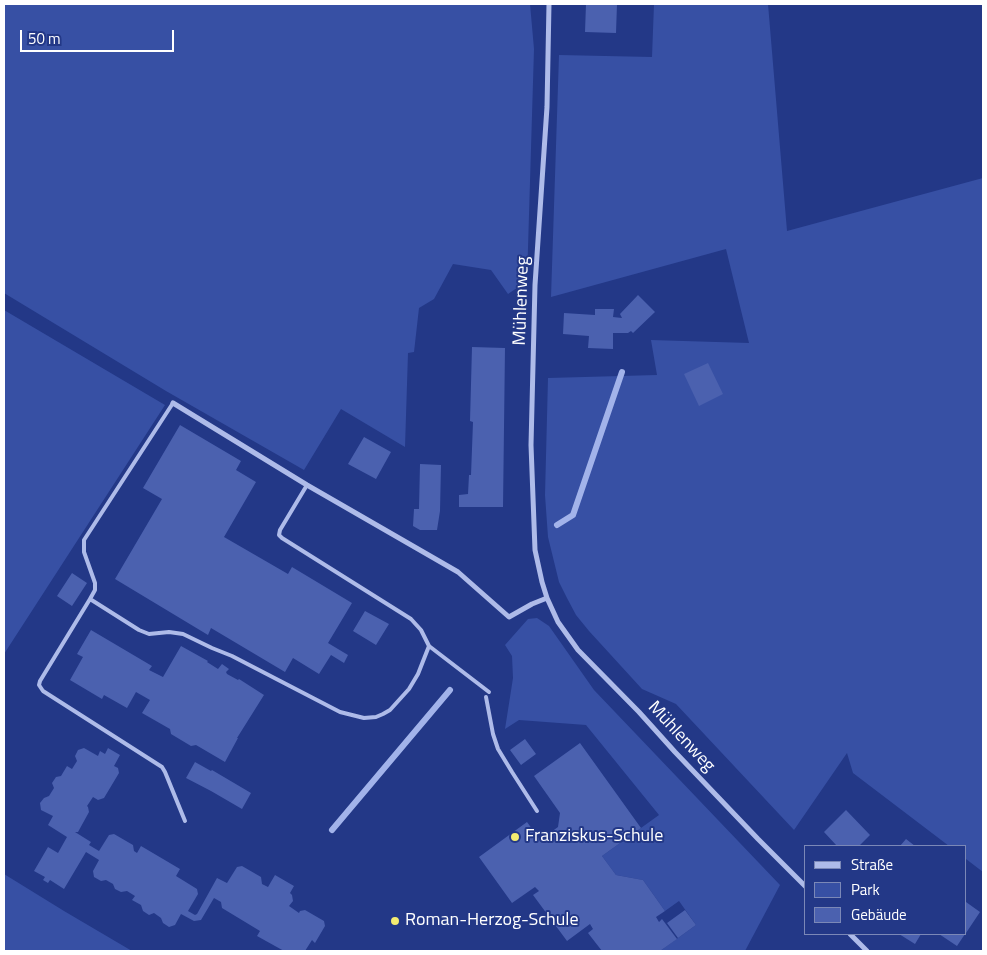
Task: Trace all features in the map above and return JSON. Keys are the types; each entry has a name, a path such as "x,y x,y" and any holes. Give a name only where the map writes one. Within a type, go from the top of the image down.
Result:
{"street":[{"name":"Mühlenweg","path":"549,4 548,106 535,285 531,445 537,565 547,598 558,622 578,650 804,885"},
{"path":"173,403 307,485 458,572 509,618 547,598"},
{"path":"851,935 867,951"}],"lane":[{"path":"173,403 84,540 84,552 96,583 95,590 39,685 43,691 162,767 166,772 185,821"},
{"path":"307,485 280,530 279,535 411,619 429,646 489,692"},
{"path":"90,599 138,630 149,634 169,632 183,634 232,656 340,712 364,718 383,714 402,698 418,674 429,646"},
{"path":"486,697 493,734 498,748 537,811"}],"green space":[{"path":"4,4 530,4 534,49 527,281 508,294 491,270 453,264 434,299 419,308 414,352 408,353 405,447 341,409 304,470 166,391 4,293"},
{"path":"654,4 768,4 787,231 983,178 983,872 967,860 967,845 948,845 853,773 847,753 794,830 676,704 642,689 576,615 559,582 548,537 545,495 548,378 657,375 651,340 749,343 726,249 551,297 559,55 652,57"},
{"path":"4,310 165,405 4,654"},
{"path":"537,618 549,626 594,690 780,885 745,951 660,951 696,925 679,901 665,911 643,880 616,875 602,856 659,815 586,725 519,720 505,729 513,678 512,656 505,645 528,619"},
{"path":"4,874 64,911 132,951 4,951"}],"building":[{"path":"586,4 617,4 616,33 585,32"},
{"path":"638,295 655,312 633,333 631,331 628,333 613,333 613,349 588,348 589,336 563,334 564,313 595,315 595,309 614,309 613,317 622,318 620,314"},
{"path":"472,347 505,348 503,507 459,507 459,495 468,494 469,475 471,475 473,422 470,421"},
{"path":"708,363 723,394 699,406 684,374"},
{"path":"180,425 241,461 236,470 256,482 224,537 288,574 292,567 352,603 328,643 348,655 344,663 331,655 319,674 293,658 285,672 211,628 208,635 115,579 162,499 143,488"},
{"path":"364,437 391,452 376,479 348,464"},
{"path":"420,464 441,465 440,511 437,530 420,530 413,526 414,509 419,509"},
{"path":"72,573 87,583 72,606 57,596"},
{"path":"365,611 389,624 376,645 353,631"},
{"path":"91,630 152,666 149,670 163,677 181,646 208,661 218,669 222,664 229,669 226,672 227,674 239,679 264,695 237,738 225,762 196,745 191,746 171,734 170,729 142,713 150,700 136,692 127,708 104,695 102,699 70,680 83,657 77,654"},
{"path":"525,739 536,754 521,765 510,750"},
{"path":"580,743 641,828 602,856 616,875 643,880 665,911 656,917 659,922 662,919 677,939 660,951 602,951 588,933 593,929 590,924 567,941 533,895 539,891 535,887 512,903 479,857 527,822 540,840 558,827 560,813 534,776"},
{"path":"84,748 98,756 100,751 105,754 108,748 120,755 114,766 118,768 119,773 104,798 98,800 93,797 87,806 89,812 78,832 75,832 91,842 89,845 99,851 109,835 114,834 133,845 134,851 137,853 141,846 180,869 176,876 197,889 198,894 188,911 195,915 217,878 227,883 237,867 242,866 261,877 262,884 268,887 275,875 294,886 290,893 293,901 289,906 299,913 305,910 324,921 325,926 315,943 312,940 305,951 284,951 257,936 260,931 222,908 221,902 214,898 201,920 194,921 181,914 175,925 169,927 154,913 149,915 143,911 141,905 132,900 135,896 127,891 121,892 115,889 113,884 106,880 101,881 94,877 93,871 99,860 86,852 64,889 50,880 48,883 43,880 45,877 34,871 48,847 58,853 67,837 48,825 53,816 41,810 40,803 49,796 54,788 52,783 56,777 61,776 67,766 72,769 77,761 75,756 78,750"},
{"path":"195,762 251,793 242,809 186,778"},
{"path":"846,810 870,835 860,845 836,845 824,832"},
{"path":"906,839 914,845 901,845"},
{"path":"967,903 980,912 967,932"},
{"path":"685,910 696,925 678,938 667,923"},
{"path":"901,935 920,935 915,944"},
{"path":"940,935 964,935 957,946"}],"waterway":[{"path":"557,525 573,515 622,372"},
{"path":"332,830 450,690"}],"place":[{"name":"Franziskus-Schule","path":"515,837"},
{"name":"Roman-Herzog-Schule","path":"395,921"}]}
